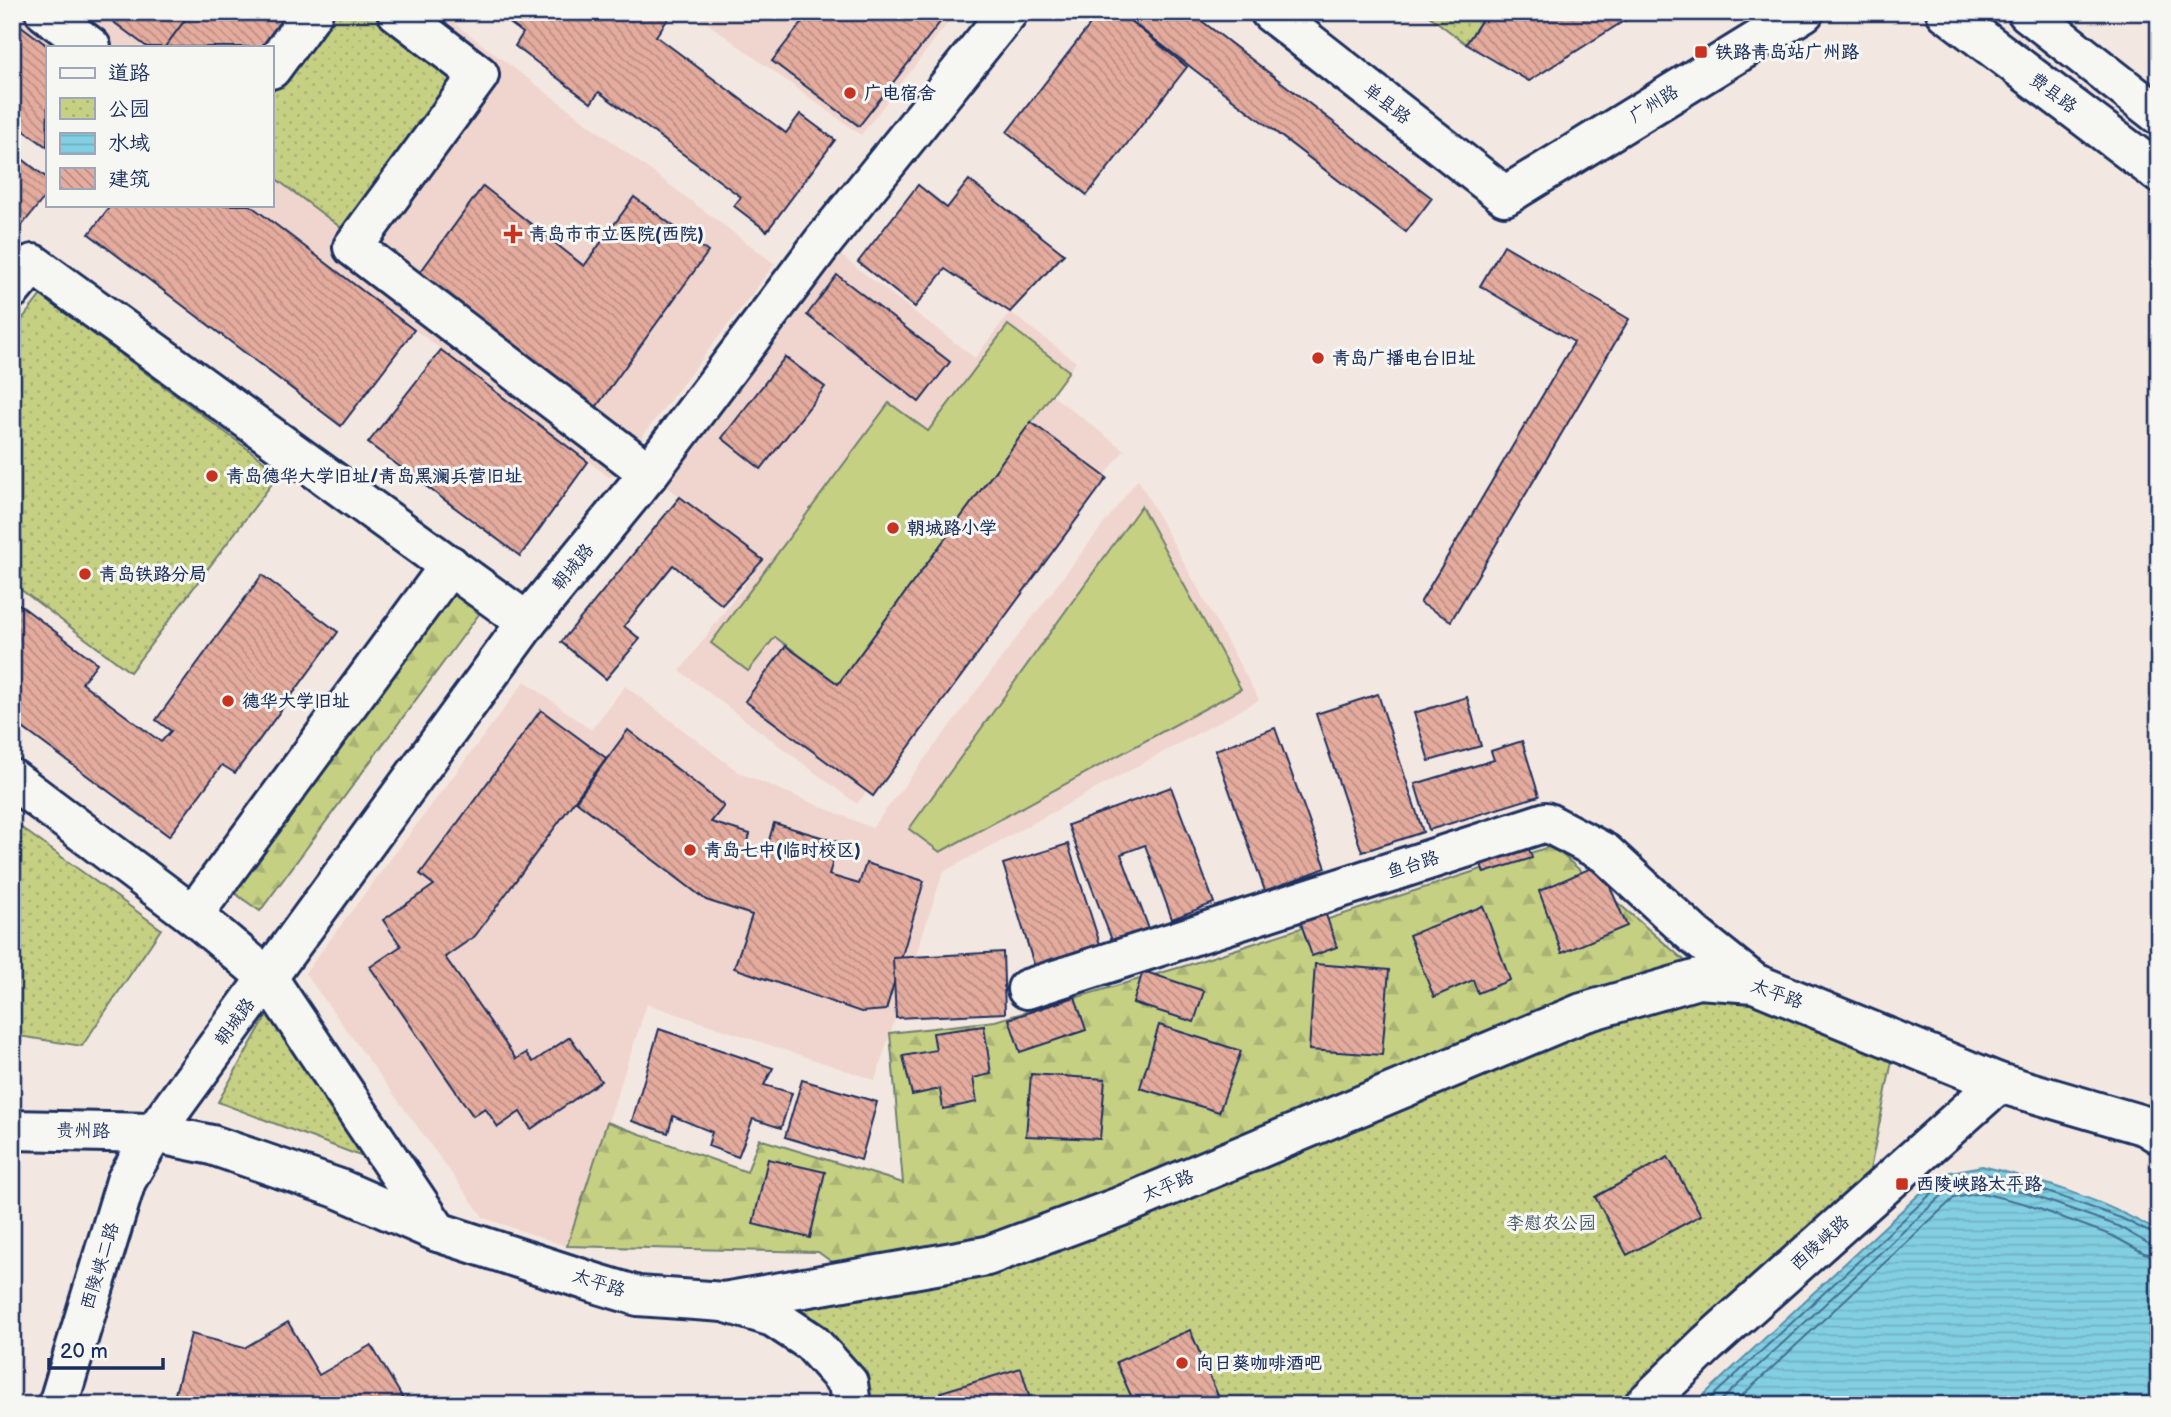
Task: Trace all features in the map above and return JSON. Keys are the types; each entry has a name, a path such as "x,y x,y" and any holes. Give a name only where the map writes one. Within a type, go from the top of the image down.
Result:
{"street":[{"path":"45,12 90,46"},
{"path":"273,66 313,12"},
{"path":"397,12 480,75 353,247 649,473"},
{"name":"朝城路","path":"154,1133 527,622 649,473 823,242 1008,12"},
{"name":"单县路","path":"1270,12 1505,196"},
{"name":"广州路","path":"1505,196 1804,12"},
{"name":"费县路","path":"1946,12 2159,173"},
{"path":"2027,12 2159,115"},
{"path":"12,289 33,264 527,622"},
{"path":"193,915 450,565"},
{"path":"12,779 193,915 267,977 438,1232"},
{"name":"鱼台路","path":"1027,989 1546,821 1605,853 1694,935 1754,983"},
{"name":"太平路","path":"154,1133 212,1145 266,1163 337,1188 438,1232 638,1296 724,1302 987,1256 1119,1207 1582,1013 1698,979 1754,983 2000,1083 2146,1126 2159,1134"},
{"name":"西陵峡路","path":"1644,1405 1707,1344 2000,1083"},
{"name":"贵州路","path":"12,1130 154,1133"},
{"name":"西陵峡二路","path":"58,1405 126,1181 154,1133"},
{"path":"724,1302 773,1317 811,1342 848,1383 851,1405"}],"shaded area":[{"name":"青岛市市立医院(西院)","path":"12,12 439,12 775,264 610,478 252,206 273,206 273,46 46,46 46,146 12,122"},
{"name":"广电宿舍","path":"692,12 956,12 861,135"},
{"name":"朝城路小学","path":"823,242 975,358 1010,312 1076,362 1052,395 1124,450 857,804 680,671 763,560 649,473"},
{"name":"青岛七中(临时校区)","path":"1138,479 1259,700 943,872 875,1080 647,1004 567,1246 484,1218 305,973 525,681 591,730 625,686 740,773 872,828"}],"green space":[{"path":"322,12 404,12 497,81 368,248 273,177 273,76"},
{"path":"1424,12 1487,12 1466,44"},
{"path":"41,295 280,473 130,672 12,583 12,332"},
{"path":"1008,325 1069,371 838,684 775,637 748,671 711,643 889,403 928,431"},
{"path":"1141,506 1241,689 940,852 909,829"},
{"path":"447,578 485,606 260,911 223,885"},
{"path":"12,821 161,929 82,1046 12,1035"},
{"path":"1552,846 1685,961 1836,1208 1608,1405 918,1324 818,1252 567,1246 607,1122 747,1172 759,1139 903,1183 890,1033 995,1021 1188,965"},
{"name":"李慰农公园","path":"1698,979 1896,1041 1869,1175 1810,1244 1619,1405 851,1405 848,1383 724,1302 987,1256"},
{"path":"267,1015 368,1159 218,1102"}],"water":[{"path":"1982,1166 2073,1193 2117,1210 2159,1232 2159,1405 1693,1405 1941,1174"}],"building":[{"path":"100,12 191,12 166,46 146,46"},
{"path":"191,12 305,12 272,46 166,46"},
{"path":"495,12 673,12 656,36 786,133 800,114 835,140 767,231 734,206 741,197 599,92 591,103 515,46 523,33"},
{"name":"广电宿舍","path":"810,12 948,12 859,126 772,61"},
{"path":"1100,12 1119,12 1187,67 1087,195 1007,132"},
{"path":"1119,12 1190,12 1432,198 1406,232"},
{"path":"1487,12 1638,12 1529,81 1466,44"},
{"path":"12,19 48,46 46,146 12,122"},
{"path":"12,151 46,177 46,195 12,238"},
{"path":"969,180 1064,254 1010,312 945,269 915,307 858,262 918,185 947,208"},
{"path":"483,186 584,266 634,197 708,252 594,410 416,278"},
{"path":"110,206 251,206 414,330 341,426 89,234"},
{"path":"1504,245 1629,319 1451,621 1420,603 1574,342 1480,286"},
{"path":"837,275 950,362 919,402 807,315"},
{"path":"441,350 588,462 520,556 368,443"},
{"path":"785,357 825,387 761,469 722,438"},
{"path":"1031,422 1107,478 873,796 745,701 786,646 838,684"},
{"path":"680,497 763,560 722,605 673,565 624,626 640,639 606,679 561,642"},
{"name":"德华大学旧址","path":"262,575 338,632 235,773 222,765 169,836 12,720 12,599 97,663 82,683 161,742 171,731 156,720"},
{"path":"1378,694 1423,832 1362,852 1316,714"},
{"path":"1467,697 1481,746 1429,761 1414,713"},
{"path":"541,710 606,758 475,936 445,957 516,1059 526,1053 533,1062 570,1037 601,1081 531,1129 520,1112 498,1127 485,1108 473,1116 370,967 401,946 383,920 434,885 420,874"},
{"path":"1275,728 1326,868 1265,891 1215,750"},
{"path":"628,730 724,806 711,822 750,834 746,849 765,854 774,823 838,842 829,875 859,884 866,863 924,881 886,1010 861,1012 734,968 752,915 706,900 576,801"},
{"path":"1522,741 1539,796 1429,830 1415,784 1494,760 1491,751"},
{"path":"1171,787 1214,903 1172,919 1145,845 1121,854 1149,929 1113,943 1068,825"},
{"path":"1525,837 1532,858 1484,873 1477,852"},
{"path":"1068,844 1101,947 1035,968 1003,864"},
{"path":"1600,864 1627,926 1562,953 1539,891"},
{"path":"1322,903 1337,947 1312,956 1297,912"},
{"path":"1483,906 1510,980 1478,993 1473,980 1434,997 1409,935"},
{"path":"1003,952 1005,1013 896,1018 893,958"},
{"path":"1315,964 1389,970 1382,1055 1309,1050"},
{"path":"1143,971 1204,991 1194,1022 1133,1003"},
{"path":"1075,997 1086,1030 1020,1052 1009,1019"},
{"path":"1159,1025 1241,1051 1219,1112 1140,1088"},
{"path":"984,1026 991,1074 973,1078 977,1102 943,1109 940,1089 912,1095 903,1056 936,1050 933,1033"},
{"path":"659,1029 773,1068 764,1085 792,1093 781,1128 753,1119 738,1157 708,1146 712,1132 673,1116 668,1133 632,1121"},
{"path":"1031,1074 1105,1079 1100,1139 1026,1136"},
{"path":"802,1080 877,1102 861,1160 785,1137"},
{"path":"1668,1157 1701,1215 1627,1255 1595,1197"},
{"path":"768,1159 825,1172 810,1238 753,1224"},
{"path":"288,1322 319,1375 371,1345 407,1405 172,1405 191,1334 244,1348"},
{"path":"1190,1330 1222,1405 1135,1405 1116,1362"},
{"path":"12,1332 20,1334 12,1357"},
{"path":"1021,1368 1032,1405 944,1405 941,1392"}],"place":[{"name":"铁路青岛站广州路","path":"1701,52"},
{"name":"广电宿舍","path":"850,93"},
{"name":"青岛市市立医院(西院)","path":"513,234"},
{"name":"青岛广播电台旧址","path":"1318,358"},
{"name":"青岛德华大学旧址/青岛黑澜兵营旧址","path":"212,476"},
{"name":"朝城路小学","path":"893,528"},
{"name":"青岛铁路分局","path":"85,574"},
{"name":"德华大学旧址","path":"228,701"},
{"name":"青岛七中(临时校区)","path":"690,850"},
{"name":"西陵峡路太平路","path":"1902,1184"},
{"name":"向日葵咖啡酒吧","path":"1182,1363"}]}
